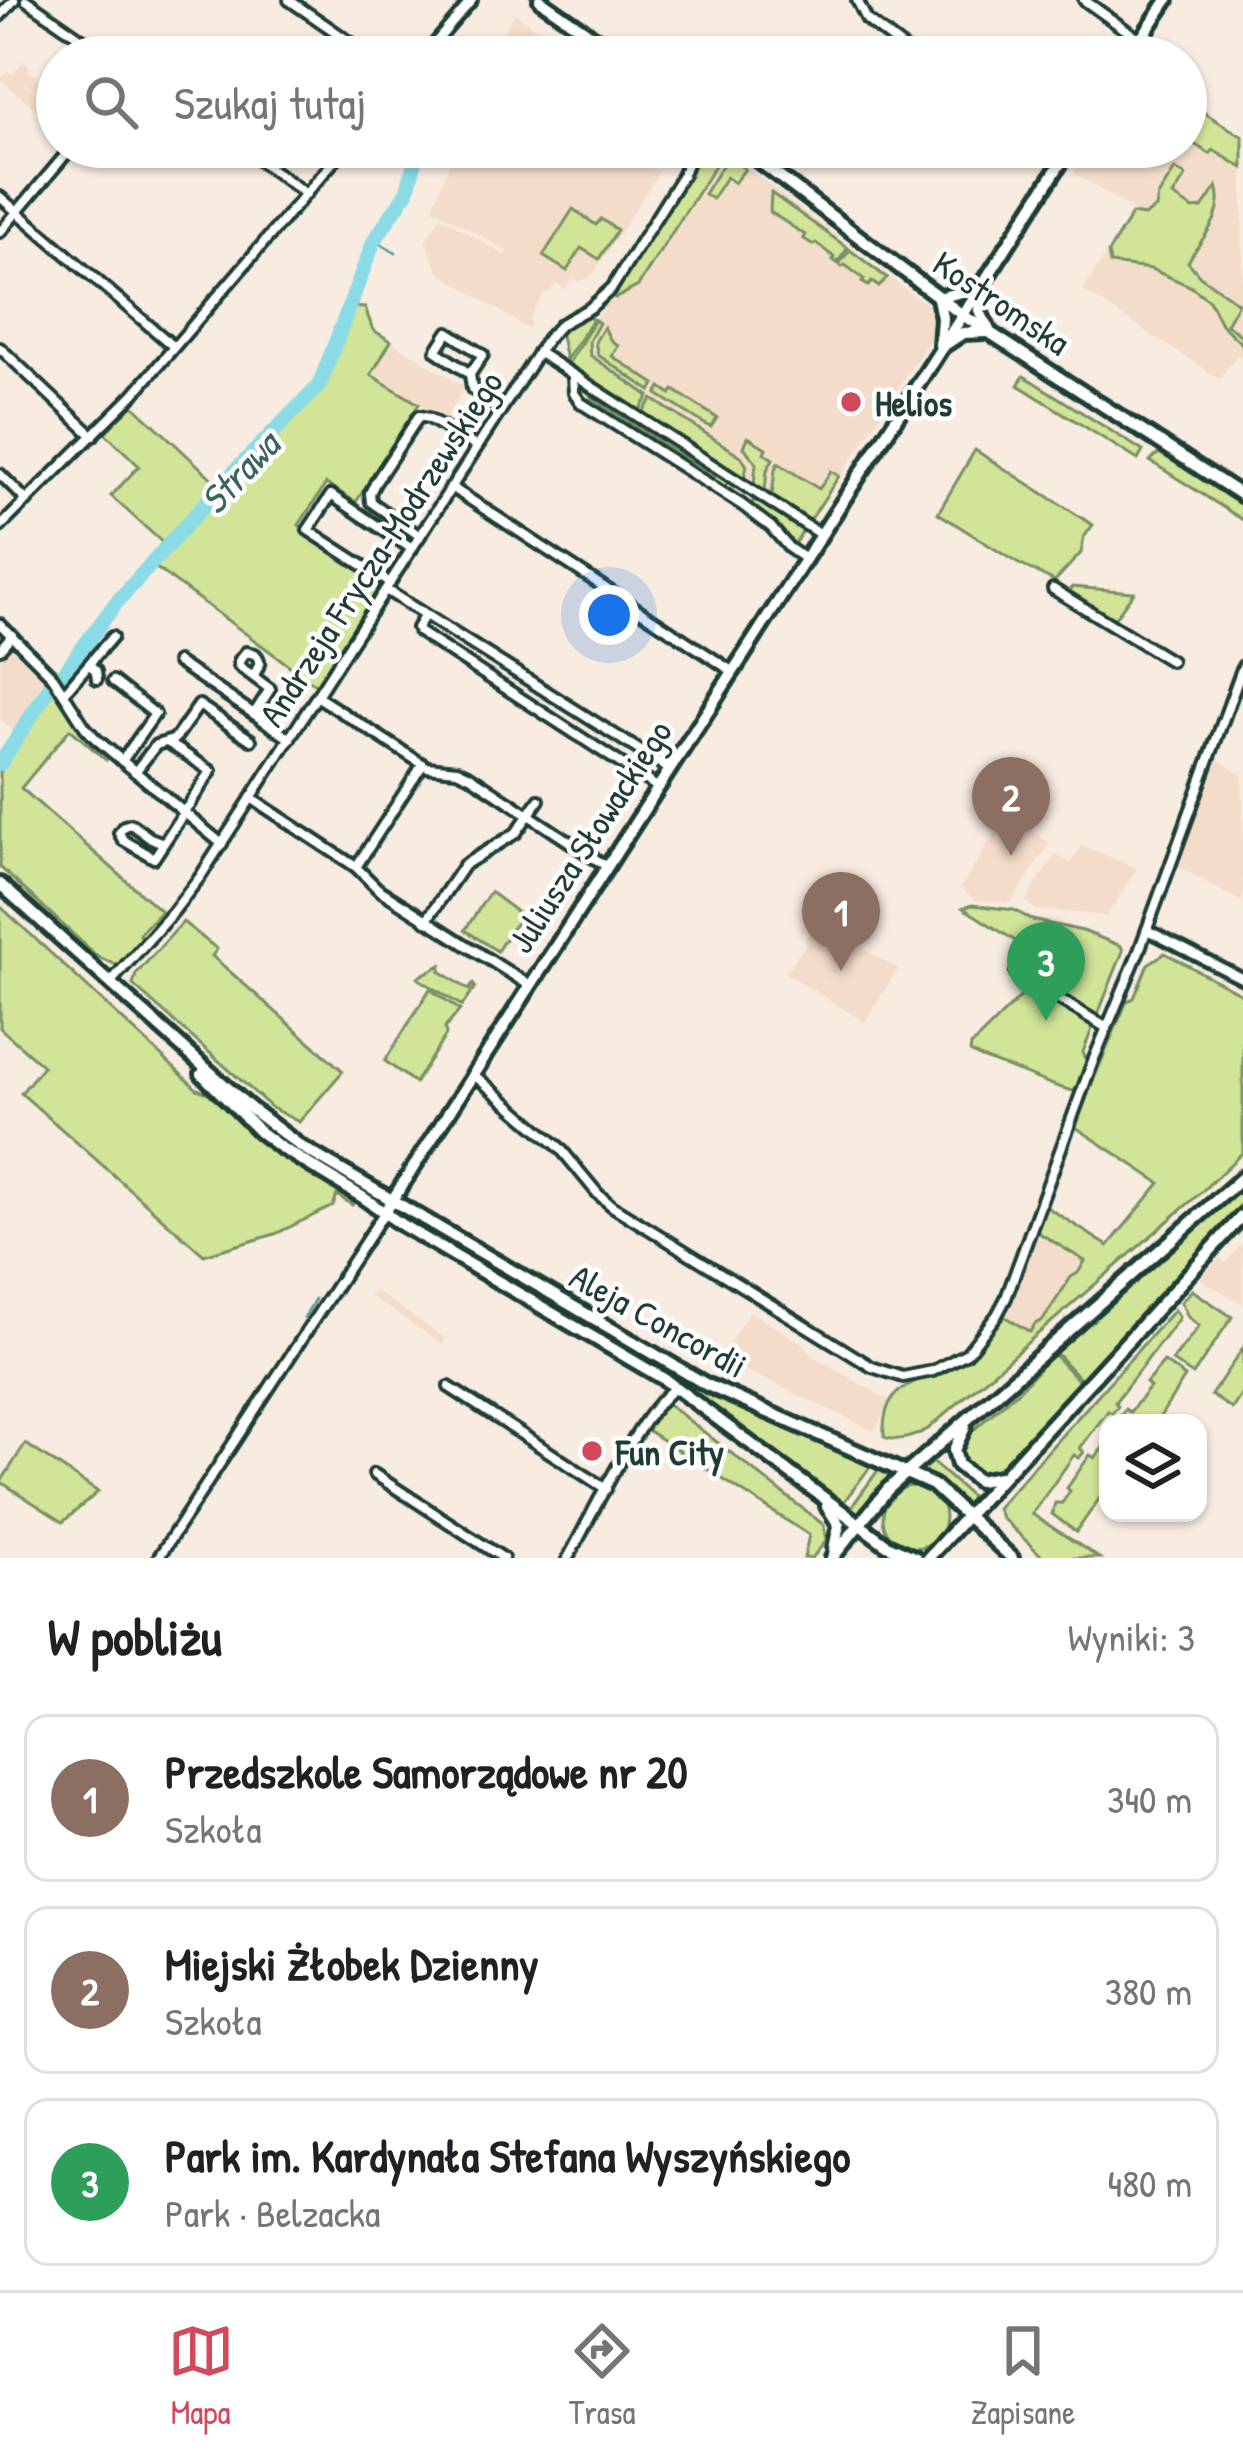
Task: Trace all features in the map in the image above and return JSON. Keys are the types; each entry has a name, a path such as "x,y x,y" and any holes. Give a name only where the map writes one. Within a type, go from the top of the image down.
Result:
{"street":[{"path":"0,16 14,0"},
{"path":"26,0 78,36"},
{"path":"289,0 341,36"},
{"path":"441,36 472,0"},
{"path":"540,0 592,36"},
{"path":"857,0 867,20 888,36"},
{"path":"1084,0 1134,36"},
{"path":"1143,36 1167,0"},
{"path":"0,232 54,168"},
{"path":"270,168 306,194"},
{"path":"0,527 93,436 328,168"},
{"name":"Andrzeja Frycza-Modrzewskiego","path":"110,983 185,898 222,844 538,352 554,330 612,288 685,168"},
{"name":"Kostromska","path":"768,168 961,314 1242,495"},
{"name":"Juliusza Słowackiego","path":"158,1558 1057,168"},
{"path":"0,197 174,347"},
{"path":"940,348 938,298 982,281"},
{"path":"940,348 963,334 990,333 979,310 982,281"},
{"path":"470,374 436,350 448,332 482,355 470,374 472,389 501,409"},
{"path":"0,348 93,436"},
{"path":"538,352 821,535"},
{"path":"573,376 574,393 583,405 742,505 805,559"},
{"path":"420,536 371,502 375,483 419,416 477,447"},
{"path":"0,474 27,500"},
{"path":"451,487 732,671"},
{"path":"742,505 749,489"},
{"path":"412,549 331,495 308,530 425,615 668,769"},
{"path":"1053,589 1171,662"},
{"path":"425,615 419,632 656,787"},
{"path":"0,623 56,680 85,727 222,844"},
{"path":"0,649 11,635"},
{"path":"64,693 112,637"},
{"path":"177,662 290,739"},
{"path":"90,665 97,679"},
{"path":"472,1073 560,1148 612,1206 879,1371 904,1377 933,1371 967,1352 1006,1298 1243,666"},
{"path":"253,676 270,689 254,714"},
{"path":"113,680 155,714 122,760"},
{"path":"542,712 552,695"},
{"path":"318,697 427,767 460,771 606,866"},
{"path":"135,772 150,750 177,736 199,705 251,740"},
{"path":"164,844 131,824 119,833 153,858 164,844 185,814 211,770 167,742"},
{"path":"630,770 641,752"},
{"path":"356,867 422,764"},
{"path":"251,798 356,867 378,889 529,985"},
{"path":"426,921 464,865 516,832 539,800"},
{"path":"0,884 150,1019"},
{"path":"1147,930 1243,979"},
{"path":"1016,973 1106,1028"},
{"name":"Aleja Concordii","path":"150,1019 283,1135 707,1385 937,1488 1012,1558"},
{"name":"Aleja Concordii","path":"150,1019 260,1132 384,1213 635,1361 858,1525 916,1558"},
{"path":"831,1558 888,1489 1243,1177"},
{"path":"928,1558 1243,1215"},
{"path":"449,1387 606,1489"},
{"path":"568,1558 638,1432 676,1388"},
{"path":"974,1414 956,1442 956,1461 980,1481 1006,1474"},
{"path":"374,1474 503,1558"},
{"path":"822,1498 839,1525 831,1558"}],"shaded area":[{"path":"515,13 546,36 500,36"},
{"path":"23,61 36,76 36,92 20,80 36,93 36,109 0,79 8,71 13,74"},
{"path":"1213,149 1243,168 1243,358 1237,355 1220,379 1083,291 1133,210 1074,173 1077,168 1207,168 1207,152"},
{"path":"447,168 653,168 659,172 592,276 579,282 573,278 565,289 556,283 550,293 546,291 528,320 528,329 439,272 425,241 441,216 504,255 507,251 433,208"},
{"path":"690,168 747,168 935,312 933,334 811,522 565,363"},
{"path":"391,341 465,387 445,420 370,375"},
{"path":"13,642 52,681 16,733 0,719 0,657"},
{"path":"1217,759 1243,776 1243,903 1178,866"},
{"path":"1002,821 1015,829 1019,822 1050,843 1011,903 976,900 960,889"},
{"path":"1082,845 1137,868 1107,916 1037,910 1025,902 1055,855 1071,863"},
{"path":"816,921 898,969 865,1022 785,973"},
{"path":"1036,1231 1085,1261 1030,1332 1002,1315"},
{"path":"1243,1243 1243,1304 1200,1279 1219,1258 1225,1263"},
{"path":"374,1290 446,1339 442,1344 370,1296"},
{"path":"749,1311 891,1402 874,1431 720,1358"}],"green space":[{"path":"1207,114 1243,137 1243,168 1213,150 1210,154"},
{"path":"693,168 713,168 638,286 613,297"},
{"path":"720,168 745,169 734,183 726,177 712,199 704,194"},
{"path":"1175,169 1186,176 1173,196 1193,209 1202,208 1217,186 1216,217 1188,262 1238,303 1226,324 1243,337 1243,345 1221,324 1209,300 1190,286 1151,269 1110,264 1108,253 1132,214 1144,216 1156,208"},
{"path":"771,193 848,248 837,263 770,212"},
{"path":"573,209 596,225 601,219 617,230 599,259 581,248 567,271 543,256"},
{"path":"850,250 887,278 879,287 872,282 868,286 839,264"},
{"path":"350,307 365,308 373,330 391,341 371,375 419,404 356,502 326,484 299,525 384,581 318,684 152,565 310,401 320,387"},
{"path":"587,316 593,319 566,360 560,331"},
{"path":"595,320 599,323 589,341 590,355 649,396 640,410 568,364"},
{"path":"604,327 618,346 612,356 655,384 651,391 598,355 595,342"},
{"path":"1024,376 1143,451 1138,460 1018,385"},
{"path":"579,387 586,387 591,396 715,476 729,480 723,490 714,478 590,399 580,399"},
{"path":"661,387 671,394 674,390 717,418 711,427 657,394"},
{"path":"652,399 741,456 747,466 744,478 643,412"},
{"path":"132,404 219,485 165,545 111,496 139,466 104,432"},
{"path":"748,437 766,448 764,453 773,459 765,491 754,485 756,463 744,447"},
{"path":"975,450 1093,525 1081,553 1055,581 938,513"},
{"path":"1159,453 1243,503 1243,520 1150,461"},
{"path":"778,463 819,489 831,471 839,476 811,519 772,496"},
{"path":"753,499 804,529 793,546 753,506"},
{"path":"1072,587 1134,592 1114,619 1070,591"},
{"path":"56,688 86,736 109,756 106,760 70,729 21,788 161,911 119,966 98,957 0,867 0,772"},
{"path":"490,892 521,915 497,951 465,930"},
{"path":"0,906 197,1089 216,1096 272,1147 355,1198 352,1205 337,1195 333,1206 275,1234 204,1255 21,1093 43,1066 0,1028"},
{"path":"963,908 1014,910 1032,920 1083,931 1121,946 1083,1052 1088,1066 1074,1091 970,1052 1021,996 1044,959"},
{"path":"183,922 217,949 212,956 343,1071 299,1122 272,1108 133,985 136,974"},
{"path":"1165,953 1243,995 1243,1152 928,1429 900,1439 884,1437 885,1417 898,1392 965,1359 1002,1315 1030,1332 1078,1273 1085,1261 1036,1231 1045,1206 1108,1246 1160,1183 1074,1126 1127,1001 1134,998 1148,964"},
{"path":"441,965 440,971 469,990 475,987 462,1006 419,979"},
{"path":"430,989 460,1010 415,1083 385,1061"},
{"path":"1243,1186 1243,1202 1081,1380 1055,1352"},
{"path":"408,1224 665,1366 662,1372"},
{"path":"1192,1290 1232,1317 1193,1375 1172,1361 1199,1326 1181,1302"},
{"path":"1174,1310 1177,1321 1115,1402 1118,1406 1112,1413 1099,1414 1099,1423 1080,1448 1084,1452 1079,1458 1074,1455 1032,1514 1099,1558 1044,1558 997,1508"},
{"path":"1243,1348 1243,1392 1232,1409 1211,1395"},
{"path":"1053,1354 1080,1382 992,1476 983,1478 963,1465 958,1450 961,1441"},
{"path":"1164,1362 1185,1377 1162,1414 1122,1414 1125,1409 1130,1412 1150,1387 1146,1383"},
{"path":"673,1370 734,1404 873,1463 843,1503 668,1377"},
{"path":"664,1401 824,1525 826,1541 812,1558 804,1558 809,1535 644,1428"},
{"path":"25,1444 98,1492 63,1522 1,1482"},
{"path":"1099,1453 1099,1499 1076,1532 1052,1514 1090,1455 1095,1458"},
{"path":"931,1461 973,1498 965,1506 920,1471"},
{"path":"881,1466 897,1473 859,1516 850,1509"},
{"path":"914,1486 936,1495 945,1517 936,1539 914,1548 892,1539 883,1517 892,1495"}],"waterway":[{"name":"Strawa","path":"0,764 52,684 116,603 319,386 374,241 407,192 413,168"},
{"path":"375,240 396,253"},
{"path":"304,1318 315,1299"}],"place":[{"name":"Helios","path":"851,402"},
{"name":"Miejski Żłobek Dzienny","path":"1011,856"},
{"name":"Przedszkole Samorządowe nr 20","path":"841,971"},
{"name":"Park im. Kardynała Stefana Wyszyńskiego","path":"1046,1021"},
{"name":"Fun City","path":"592,1451"}]}
